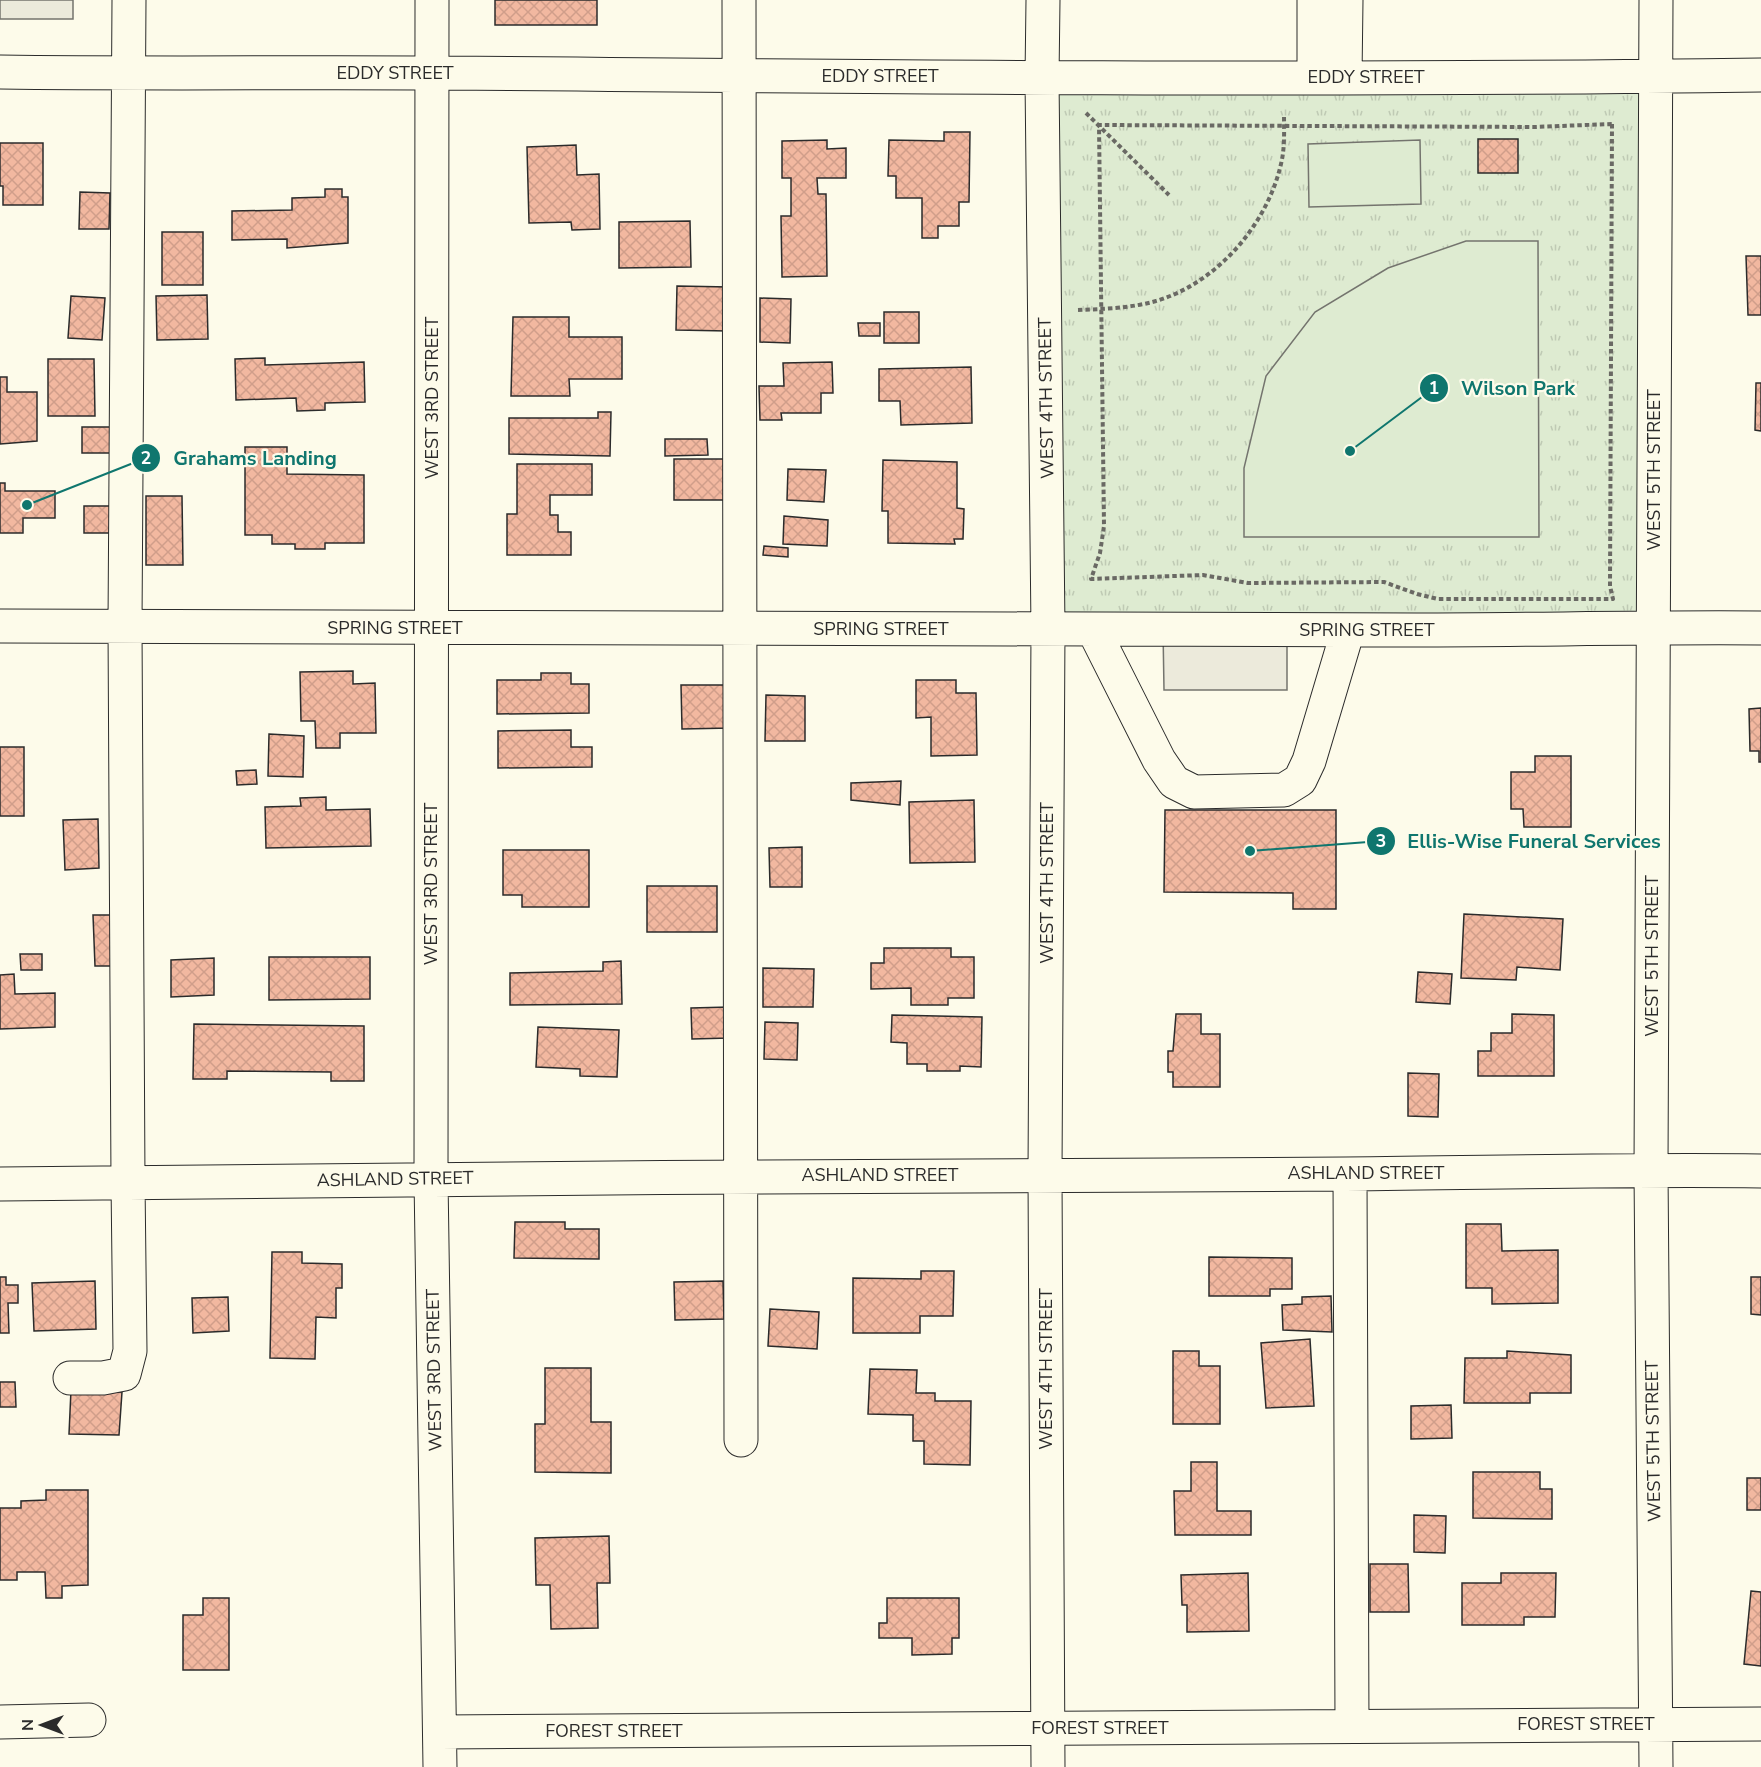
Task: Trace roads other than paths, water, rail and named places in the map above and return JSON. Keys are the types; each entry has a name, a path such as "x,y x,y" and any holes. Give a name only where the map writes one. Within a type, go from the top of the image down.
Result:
{"street":[{"path":"70,1378 103,1378 124,1374 130,1352 125,627 129,0"},
{"name":"WEST 3RD STREET","path":"432,0 431,1179 440,1767"},
{"path":"739,0 741,1440"},
{"name":"WEST 4TH STREET","path":"1043,0 1048,629 1045,1174 1048,1767"},
{"path":"1314,0 1315,77"},
{"path":"1315,77 1346,0"},
{"name":"WEST 5TH STREET","path":"1656,0 1651,1170 1656,1767"},
{"name":"EDDY STREET","path":"0,72 1042,78 1761,75"},
{"name":"SPRING STREET","path":"0,626 1348,630 1761,628"},
{"path":"1094,629 1159,760 1174,782 1194,792 1284,790 1300,780 1309,761 1348,630"},
{"name":"ASHLAND STREET","path":"0,1184 741,1176 1761,1171"},
{"path":"1350,1174 1352,1726"},
{"path":"0,1722 89,1720"},
{"name":"FOREST STREET","path":"440,1732 1761,1724"}],"place":[{"name":"Wilson Park","path":"1350,451"},
{"name":"Grahams Landing","path":"27,505"},
{"name":"Ellis-Wise Funeral Services","path":"1250,851"}]}
